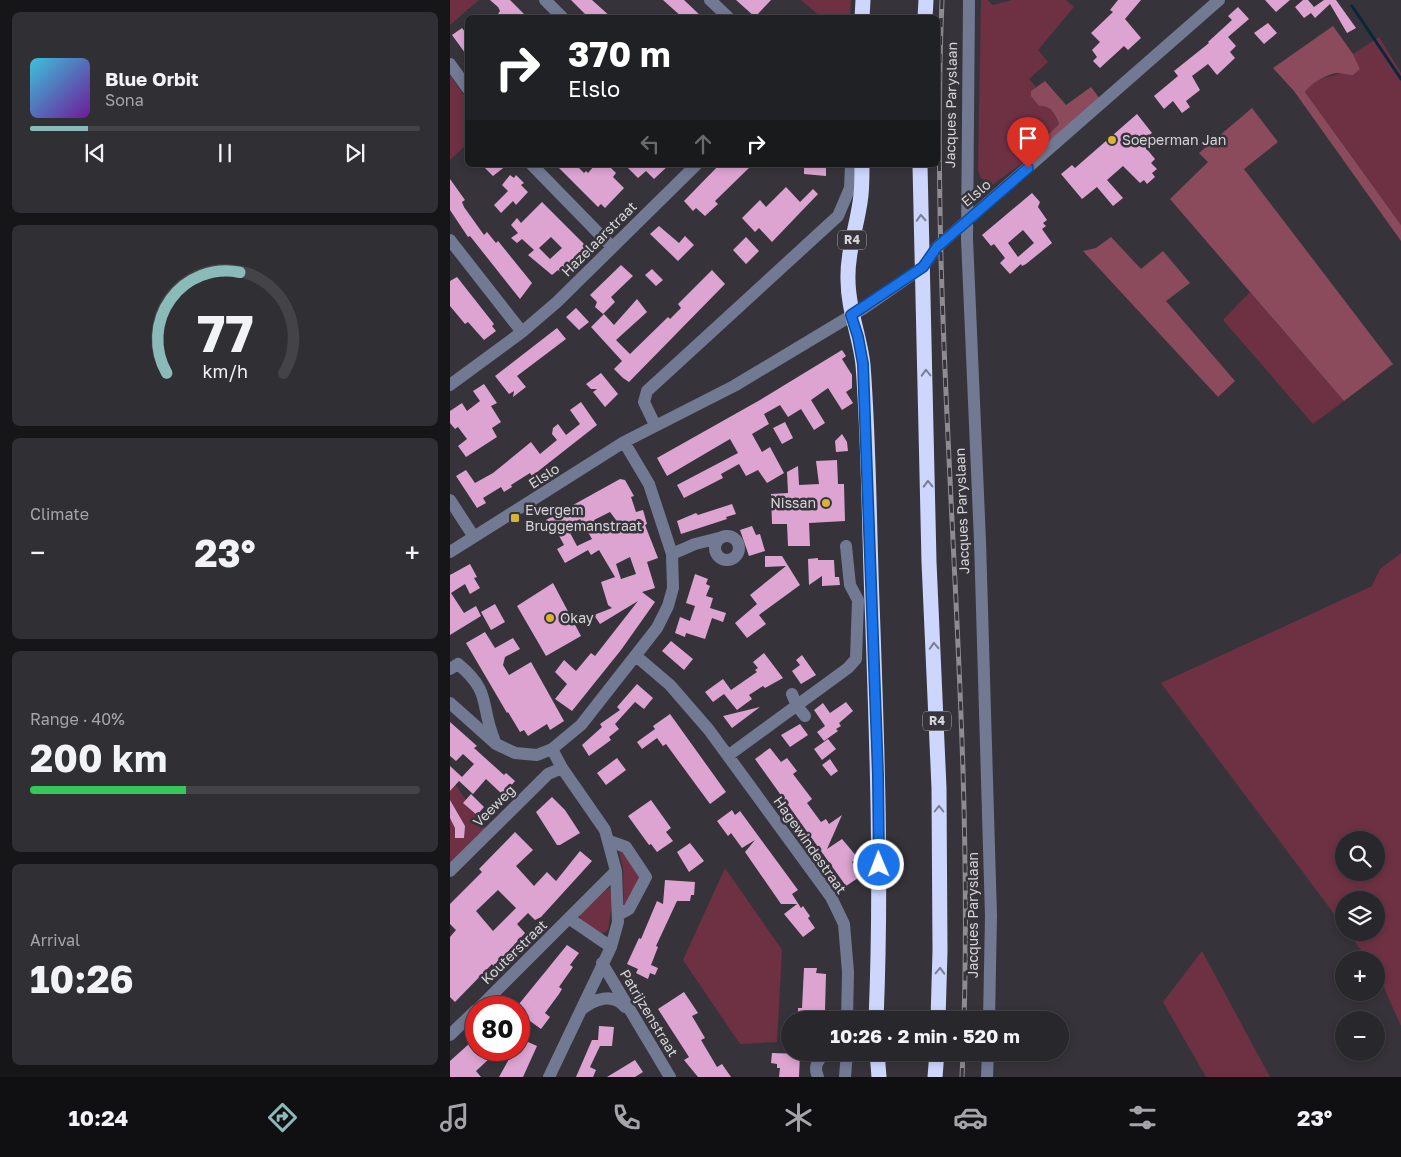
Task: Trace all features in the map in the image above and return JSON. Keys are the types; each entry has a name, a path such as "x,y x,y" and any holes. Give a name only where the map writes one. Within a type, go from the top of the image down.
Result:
{"highway":[{"path":"862,15 863,0"},
{"path":"925,15 926,0"},
{"name":"R4","path":"862,167 861,196 851,244 848,278 851,315 858,337 863,364 878,775 880,936 876,1011"},
{"name":"R4","path":"920,167 929,562 939,788 940,951 938,1011"},
{"path":"878,1061 879,1077"},
{"path":"935,1077 936,1061"}],"street":[{"path":"545,0 560,15"},
{"path":"710,0 726,15"},
{"name":"Jacques Paryslaan","path":"969,0 967,220 991,906 989,1011"},
{"name":"Elslo","path":"450,552 624,442 734,386 851,315 923,267 937,247 1219,0"},
{"path":"450,64 465,85"},
{"path":"534,167 612,247"},
{"name":"Hazelaarstraat","path":"450,385 522,332 557,302 694,167"},
{"path":"655,425 644,402 647,391 838,216 850,188 851,167"},
{"path":"450,240 522,332"},
{"path":"450,703 496,744 515,753 537,755 552,749 581,725 657,628 668,606 673,588 672,554 649,484 624,442"},
{"path":"450,500 474,537"},
{"path":"672,554 723,536"},
{"path":"729,755 801,711 856,659 858,600 850,585 846,546"},
{"name":"Hagewindestraat","path":"636,656 690,706 729,755 830,897 844,924 848,972 848,1011"},
{"path":"450,669 458,664 475,677 485,698 488,725 496,744"},
{"path":"792,694 801,711"},
{"path":"549,1077 611,946 618,922 616,871 605,830 562,768 552,749"},
{"name":"Veeweg","path":"450,871 548,774 562,768"},
{"path":"608,841 626,847 646,877 629,909 618,915"},
{"name":"Kouterstraat","path":"491,996 616,871"},
{"path":"570,919 611,946"},
{"name":"Patrijzenstraat","path":"602,963 670,1077"},
{"path":"580,1012 599,999 614,1000 622,1003 632,1016"},
{"path":"450,1035 465,1021"},
{"path":"818,1061 816,1066 818,1077"},
{"path":"845,1077 846,1061"},
{"path":"987,1077 988,1061"}],"shaded area":[{"path":"450,0 479,0 450,25"},
{"path":"801,0 851,0 850,15 819,15"},
{"path":"981,0 987,0 993,5 1012,0 1066,0 1074,7 1038,50 1048,62 1029,79 1036,87 1031,91 1054,113 1059,124 1050,133 1040,150 992,185 981,178 978,170"},
{"path":"1333,26 1353,54 1360,69 1353,75 1336,73 1328,76 1315,83 1305,92 1401,225 1401,241 1294,91 1273,68"},
{"path":"1379,37 1401,73 1401,225 1305,92 1310,86 1323,78 1360,69 1353,54"},
{"path":"450,75 465,97 465,146 450,160"},
{"path":"1045,81 1066,105 1091,87 1100,99 1040,150 1037,146 1059,124 1049,108 1039,106 1031,96 1031,91"},
{"path":"1252,108 1278,142 1244,169 1393,364 1344,401 1170,199 1208,162 1199,153"},
{"path":"1111,237 1141,269 1163,251 1190,283 1166,301 1235,381 1218,397 1083,251 1096,248"},
{"path":"1250,292 1344,401 1313,424 1223,320"},
{"path":"1401,553 1401,1026 1385,989 1385,951 1362,951 1354,941 1385,941 1385,891 1335,891 1335,915 1161,683 1372,586 1380,569"},
{"path":"450,777 486,829 450,864"},
{"path":"618,848 641,875 624,907 623,868"},
{"path":"725,868 782,950 777,1042 740,1044 683,960"},
{"path":"610,888 612,904 608,930 600,935 580,919 580,915"},
{"path":"1202,951 1270,1077 1206,1077 1163,1002"}],"building":[{"path":"490,0 510,0 525,15 499,15 498,7"},
{"path":"571,0 592,0 609,15 586,15"},
{"path":"663,0 684,0 700,15 680,15"},
{"path":"736,0 771,0 757,15 753,15"},
{"path":"1118,0 1141,0 1125,19 1141,38 1128,50 1124,46 1100,68 1093,61 1097,57 1092,50 1100,42 1091,33 1113,12 1110,10"},
{"path":"1265,0 1290,0 1276,12"},
{"path":"1303,0 1308,0 1314,7 1324,0 1336,0 1356,28 1347,33 1330,4 1315,18 1311,13 1304,18 1295,7"},
{"path":"1238,7 1249,19 1228,37 1236,46 1230,52 1235,58 1217,75 1208,64 1192,76 1200,90 1186,101 1190,107 1182,113 1173,101 1164,109 1154,96 1178,76 1174,71 1209,43 1232,20 1228,16"},
{"path":"1268,23 1277,33 1264,44 1254,33"},
{"path":"462,28 465,32 465,53 452,35"},
{"path":"1137,114 1152,133 1141,142 1155,159 1151,163 1157,169 1152,173 1155,177 1147,184 1144,180 1140,183 1123,166 1107,180 1123,198 1113,206 1097,187 1082,199 1061,174 1072,165 1075,168"},
{"path":"484,167 504,167 493,176"},
{"path":"558,167 578,167 584,173 586,171 588,173 593,167 610,167 616,173 613,177 624,188 605,208 601,204 598,207"},
{"path":"627,167 667,167 654,179 646,171 638,178"},
{"path":"717,167 750,167 715,201 718,204 705,216 696,208 693,211 684,201"},
{"path":"804,167 826,167 826,176 804,174"},
{"path":"510,175 514,178 516,175 524,183 521,185 528,192 516,205 513,201 501,213 494,205 508,191 502,185"},
{"path":"450,179 465,200 462,202 464,207 484,235 487,232 496,243 498,241 532,283 520,299 470,236 468,237 450,210"},
{"path":"786,187 800,202 813,189 818,194 772,242 759,228 755,232 742,218 760,200 766,207"},
{"path":"1032,193 1040,202 1038,207 1047,220 1043,223 1046,226 1042,229 1052,243 1026,264 1022,266 1021,264 1010,274 1000,263 1005,258 994,244 991,246 982,235","holes":["1023,230 1034,243 1018,257 1008,243"]},
{"path":"542,202 587,247 561,272 558,270 552,275 528,255 534,250 522,239 517,243 511,238 518,233 511,225 517,218 521,223","holes":["551,237 562,248 550,259 539,248"]},
{"path":"659,226 679,243 685,236 694,245 678,261 650,234"},
{"path":"746,237 759,251 746,264 733,250"},
{"path":"621,265 633,276 611,297 615,302 603,314 595,307 597,302 590,295"},
{"path":"652,269 663,280 656,286 645,275"},
{"path":"712,270 725,284 629,382 623,378 614,369 622,361 591,327 604,314 614,325 637,299 647,312 616,340 630,354 668,317 670,319 681,308 678,304"},
{"path":"457,277 494,324 492,326 496,331 484,340 468,322 465,324 450,306 450,281"},
{"path":"576,308 589,322 579,330 566,317"},
{"path":"557,328 566,339 517,376 526,387 513,397 514,391 509,394 495,376"},
{"path":"842,350 846,356 842,359 852,375 852,388 846,392 853,403 842,410 828,388 811,400 825,423 814,430 801,409 788,417 780,405 764,414 769,424 752,434 762,452 770,447 784,473 767,483 758,470 746,476 739,464 721,474 723,478 684,498 677,485 738,453 730,439 667,476 657,458 760,400"},
{"path":"601,373 618,394 605,407 593,392 597,389 591,389 586,384"},
{"path":"484,384 497,403 491,406 501,422 492,428 497,437 466,457 458,446 467,439 458,427 455,429 450,423 450,411 462,403 467,411 480,401 473,391"},
{"path":"581,402 597,425 532,476 530,473 511,485 512,487 504,492 501,487 483,498 486,503 477,508 456,476 466,470 475,483 493,473 531,442 540,454 557,440 552,434 553,428 558,424 566,435 580,424 570,410"},
{"path":"785,422 793,438 782,444 773,428"},
{"path":"842,434 847,442 848,451 836,452 835,441"},
{"path":"837,460 838,484 844,484 845,521 809,523 810,546 788,546 787,524 772,524 771,494 788,493 787,472 798,466 799,485 819,484 816,461"},
{"path":"620,479 625,480 634,496 631,497 636,512 643,510 647,524 645,525 658,558 647,562 655,588 642,592 655,602 621,650 572,711 555,699 567,684 555,672 564,660 576,671 591,653 595,656 638,601 600,624 594,615 612,608 608,605 601,582 615,577 599,550 591,555 588,550 565,563 557,549 564,545 557,532 553,534 546,520","holes":["610,512 619,524 601,534 594,520","580,519 592,539 577,546 567,527","630,557 636,574 621,579 616,564"]},
{"path":"732,504 736,514 726,517 727,519 681,534 677,521 696,513 698,515"},
{"path":"752,526 756,535 760,534 765,551 749,556 740,530"},
{"path":"765,556 782,556 800,585 759,615 766,624 747,638 735,623 757,604 750,595 786,566 765,567"},
{"path":"818,558 818,560 834,560 835,577 839,577 840,585 822,586 822,576 809,585 808,559"},
{"path":"470,564 477,577 474,578 480,588 470,594 465,584 451,593 464,613 476,606 481,616 450,635 450,575"},
{"path":"695,574 708,579 706,584 710,586 706,596 713,598 710,608 726,613 723,622 712,618 705,639 686,633 685,637 675,633 680,617 690,621 695,606 686,603"},
{"path":"553,583 581,636 546,656 517,606"},
{"path":"495,604 505,622 491,630 481,612"},
{"path":"485,632 495,648 513,638 520,649 505,657 503,665 509,675 531,662 564,721 550,730 547,724 528,736 524,730 520,732 466,643"},
{"path":"671,641 693,659 684,670 662,651"},
{"path":"764,653 783,678 765,688 763,686 749,695 752,699 737,710 724,694 713,702 705,692 723,679 731,690 757,672 755,670 758,668 753,662"},
{"path":"802,655 816,675 801,684 792,671 800,665 796,660"},
{"path":"637,684 653,698 644,709 635,702 615,724 619,729 609,737 611,740 589,756 582,745 602,727 600,724 620,710 617,707"},
{"path":"846,702 853,711 839,723 841,726 836,729 838,731 824,741 817,732 825,726 814,710 823,703 830,713"},
{"path":"760,707 732,728 723,716"},
{"path":"670,714 726,792 710,804 666,744 663,746 657,738 642,749 637,742 655,729 653,726"},
{"path":"450,722 477,746 474,748 504,775 506,773 515,781 503,795 486,779 473,794 459,781 450,791 450,766 462,777 474,764 463,754 456,761 450,756"},
{"path":"800,724 808,735 790,747 781,735"},
{"path":"828,739 836,749 822,760 814,749"},
{"path":"770,748 781,762 787,758 797,771 793,774 812,799 807,803 821,822 826,819 829,824 842,815 827,849 842,839 858,858 852,862 858,872 855,874 858,878 846,886 755,759"},
{"path":"617,758 626,770 606,785 597,773"},
{"path":"830,759 838,771 831,776 822,765"},
{"path":"471,794 484,807 477,815 463,803"},
{"path":"552,797 565,810 580,833 560,845 557,845 536,812"},
{"path":"450,800 465,826 464,838 455,838 455,828 450,818"},
{"path":"651,800 671,828 666,832 673,841 657,852 651,844 649,845 628,816"},
{"path":"732,810 735,815 740,811 798,890 792,894 801,908 803,906 810,916 808,918 815,928 803,937 784,914 797,904 781,904 745,852 755,840 742,848 731,833 728,836 717,821"},
{"path":"515,832 533,850 516,866 534,886 547,872 556,881 580,851 592,861 541,917 535,920 528,913 517,924 525,933 494,967 492,964 455,1002 450,997 450,937 456,930 450,924 450,904 482,872 479,869","holes":["498,890 516,908 493,931 476,911"]},
{"path":"690,843 704,861 689,872 677,852"},
{"path":"665,880 695,882 694,895 691,895 690,901 677,901 656,946 658,947 651,965 658,968 655,975 650,973 648,979 636,973 638,969 627,964 639,938 641,939 657,901 663,904"},
{"path":"567,945 579,953 570,965 573,967 559,987 562,989 545,1013 550,1017 541,1029 530,1021 530,996 526,996"},
{"path":"804,968 817,968 816,973 826,974 825,1010 836,1011 798,1011 798,1008 802,1008"},
{"path":"684,992 698,1013 692,1016 705,1038 701,1040 717,1067 722,1064 731,1077 698,1077 684,1060 689,1057 658,1009"},
{"path":"599,1026 614,1027 612,1046 600,1046 590,1067 596,1070 593,1077 576,1077 592,1040 598,1040"},
{"path":"530,1043 537,1046 523,1077 499,1077 508,1061 530,1061"},
{"path":"465,1048 465,1061 487,1061 476,1071 481,1077 450,1077 450,1061"},
{"path":"772,1053 781,1053 781,1061 800,1061 799,1077 779,1077 780,1068 777,1068 777,1064 771,1063"},
{"path":"635,1060 643,1072 635,1077 607,1077"}],"waterway":[{"path":"1352,6 1401,79"}],"railway":[{"path":"940,85 942,0"},
{"path":"940,167 945,382 963,765 964,1011"},
{"path":"962,1077 963,1061"}],"place":[{"name":"Soeperman Jan","path":"1112,140"},
{"name":"Nissan","path":"826,503"},
{"name":"Evergem Bruggemanstraat","path":"515,518"},
{"name":"Okay","path":"550,618"}],"route":[{"path":"879,865 878,775 863,364 858,337 851,315 884,295 923,267 937,247 1028,168"}]}
